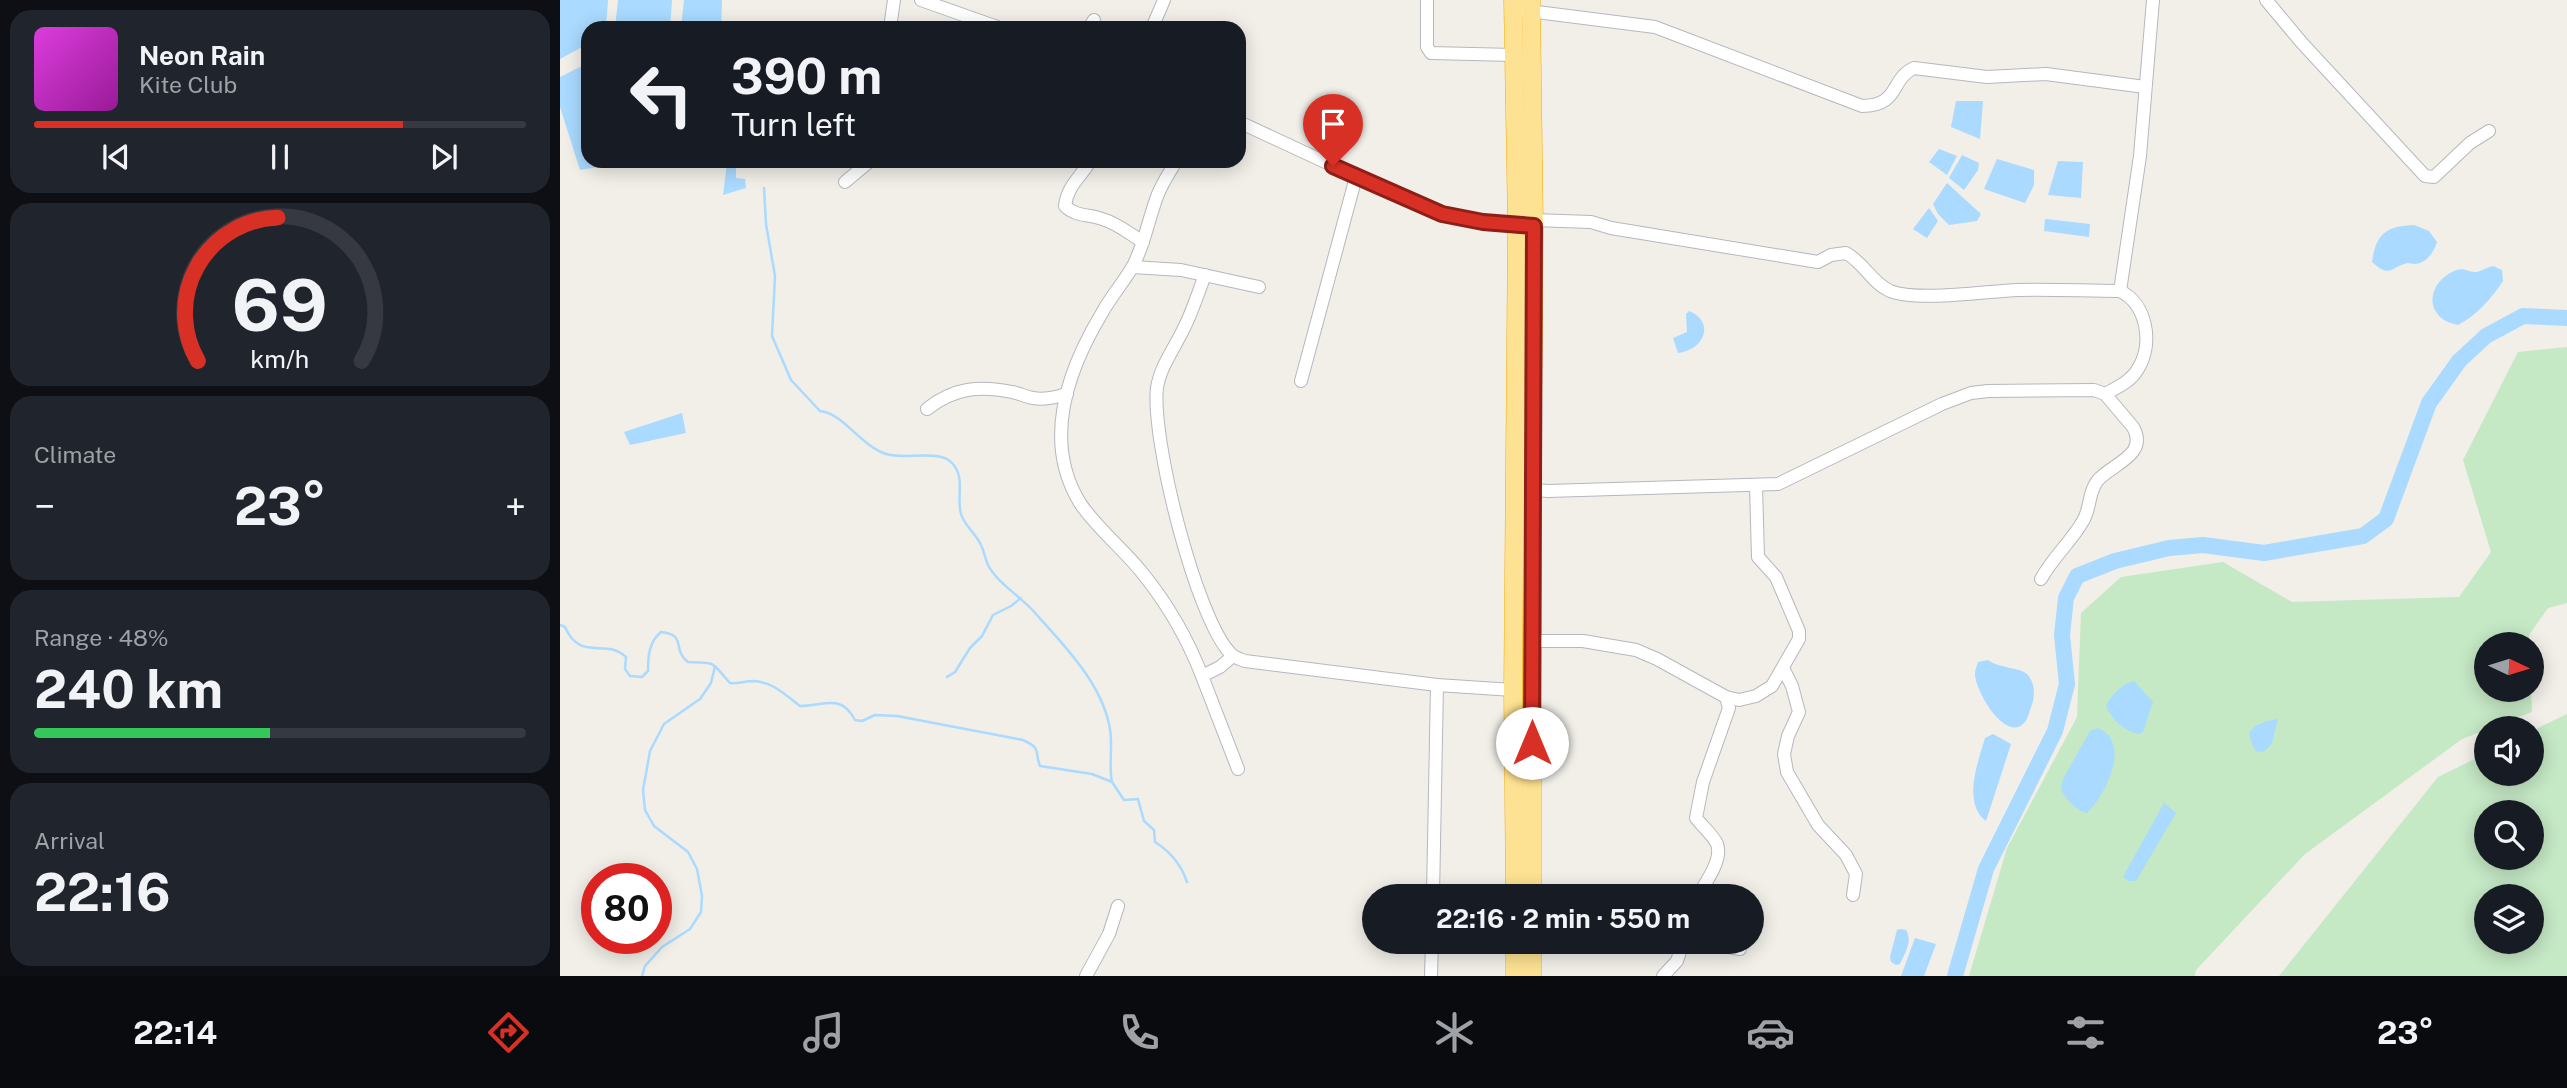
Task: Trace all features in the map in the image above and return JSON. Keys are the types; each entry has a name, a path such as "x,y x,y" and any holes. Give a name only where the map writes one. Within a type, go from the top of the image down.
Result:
{"highway":[{"path":"1522,5 1514,55 1528,223"},
{"path":"1515,884 1513,690 1523,489 1528,223 1522,5"},
{"path":"1523,489 1532,641 1532,884"},
{"path":"1515,954 1515,976"},
{"path":"1532,954 1532,976"}],"street":[{"path":"891,21 894,0"},
{"path":"921,0 941,3 967,21"},
{"path":"1155,21 1164,0"},
{"path":"1427,0 1427,47 1431,53 1514,55"},
{"path":"2120,291 2140,156 2153,0"},
{"path":"2266,0 2302,43 2425,176 2434,177 2470,143 2489,131"},
{"path":"1522,5 1655,27 1862,106 1880,104 1887,99 1908,70 1914,68 1987,78 2046,74 2146,87"},
{"path":"1246,125 1442,214 1483,222 1591,222 1611,228 1818,262 1831,255 1846,253 1859,263 1874,282 1893,292 1905,294 1967,295 2016,290 2120,291 2134,301 2146,327 2147,337 2140,366 2130,380 2105,394"},
{"path":"845,182 862,168"},
{"path":"1085,168 1072,184 1065,206 1083,216 1102,218 1143,242"},
{"path":"1172,168 1158,193 1133,267 1101,313 1082,352 1067,394 1060,421 1059,439 1069,482 1096,524 1144,574 1189,643 1238,769"},
{"path":"1301,381 1356,177"},
{"path":"1133,267 1181,270 1259,287"},
{"path":"1205,275 1185,327 1164,363 1157,388 1159,444 1186,550 1206,611 1233,656 1245,662 1437,685 1513,690"},
{"path":"928,409 944,396 963,390 989,388 1032,398 1067,394"},
{"path":"1523,489 1548,491 1784,483 1942,404 1971,393 2007,390 2094,390 2105,394 2136,432 2134,451 2099,478 2090,496 2084,521 2049,564 2041,579"},
{"path":"1532,641 1583,641 1636,650 1726,697 1739,700 1756,696 1772,686 1799,639 1799,631 1776,578 1758,556 1756,485"},
{"path":"1202,676 1220,667 1233,656"},
{"path":"1783,668 1799,712 1788,736 1784,754 1787,772 1818,825 1846,855 1856,874 1853,895"},
{"path":"1433,884 1437,685"},
{"path":"1704,884 1718,852 1717,845 1696,818 1713,752 1729,708 1726,697"},
{"path":"1086,976 1109,934 1118,906"},
{"path":"1431,976 1432,954"},
{"path":"1663,976 1677,961 1679,954"}],"green space":[{"path":"2567,347 2567,603 2548,608 2531,632 2474,632 2474,702 2532,702 2532,712 2522,716 2474,716 2474,734 2462,739 2305,854 2196,970 2195,976 1969,976 2007,848 2077,717 2081,613 2121,577 2223,562 2292,602 2459,597 2491,552 2463,460 2518,352"},
{"path":"2567,714 2567,976 2279,976 2438,777 2474,759 2474,786 2544,786 2544,725"}],"water":[{"path":"560,0 608,0 606,21 581,21 581,48 560,59"},
{"path":"618,0 672,0 670,21 616,21"},
{"path":"684,0 722,0 721,21 682,21"},
{"path":"581,66 581,168 592,168 580,170 560,107 560,77"},
{"path":"1956,101 1983,101 1980,139 1951,127"},
{"path":"1939,149 1957,156 1947,175 1929,162"},
{"path":"1962,155 1979,163 1978,170 1964,190 1949,178"},
{"path":"1997,159 2034,170 2034,185 2025,203 1984,189"},
{"path":"2058,161 2083,162 2081,198 2048,195"},
{"path":"726,168 736,168 736,178 745,179 746,188 723,195"},
{"path":"1947,183 1981,214 1977,221 1949,225 1938,214 1933,204"},
{"path":"1929,208 1938,221 1927,238 1913,229"},
{"path":"2045,219 2090,224 2089,237 2044,231"},
{"path":"2414,225 2429,231 2437,242 2426,260 2387,271 2372,262 2376,245 2384,233 2396,227"},
{"path":"2493,266 2502,270 2503,281 2477,311 2458,325 2447,322 2440,316 2435,310 2433,294 2442,279 2459,269 2477,272"},
{"path":"1689,311 1702,322 1703,335 1694,347 1678,353 1673,338 1687,332 1686,314"},
{"path":"682,413 686,433 630,445 624,432"},
{"path":"1988,660 2025,672 2032,681 2033,701 2025,722 2017,727 2001,721 1985,702 1980,691 1976,681 1976,669 1978,662"},
{"path":"2134,681 2153,702 2143,732 2138,734 2119,724 2106,706 2118,691"},
{"path":"2278,719 2272,743 2265,751 2257,752 2249,732 2259,724"},
{"path":"2098,728 2108,735 2114,756 2108,782 2087,813 2072,804 2061,790 2063,779 2090,731"},
{"path":"1993,734 2011,744 1986,821 1979,813 1973,793 1985,738"},
{"path":"2164,803 2176,813 2136,881 2129,881 2123,877"},
{"path":"1897,930 1906,930 1908,943 1900,964 1896,965 1891,962 1890,957"},
{"path":"1915,938 1936,944 1924,976 1901,976"}],"waterway":[{"path":"764,188 766,224 775,276 772,336 791,380 820,411 837,418 877,450 894,456 939,457 952,463 959,475 961,514 979,541 992,572 1031,608 1058,638 1098,693 1110,731 1112,782"},
{"path":"1955,976 1986,869 2055,731 2067,684 2062,635 2066,598 2077,576 2115,561 2169,548 2203,545 2264,553 2363,536 2386,519 2429,403 2459,361 2486,336 2523,316 2567,318"},
{"path":"947,677 955,672 970,648 982,636 993,615 1021,598"},
{"path":"560,625 565,627 578,644 618,651 626,657 625,669 630,676 642,677 648,671 652,645 661,632 677,639 680,652 688,662 713,665 730,683 753,681 767,684 800,706 838,704 844,706 855,720 862,721 875,715 897,716 1023,740 1035,748 1040,766 1092,774 1112,782 1124,800 1138,799 1144,821 1154,830 1155,842 1175,859 1187,882"},
{"path":"642,976 645,966 662,947 690,929 701,912 702,896 697,869 688,852 654,826 645,810 643,790 650,751 664,724 700,699 711,683 715,666"}],"route":[{"path":"1333,166 1442,214 1483,222 1534,226 1532,743"}]}
